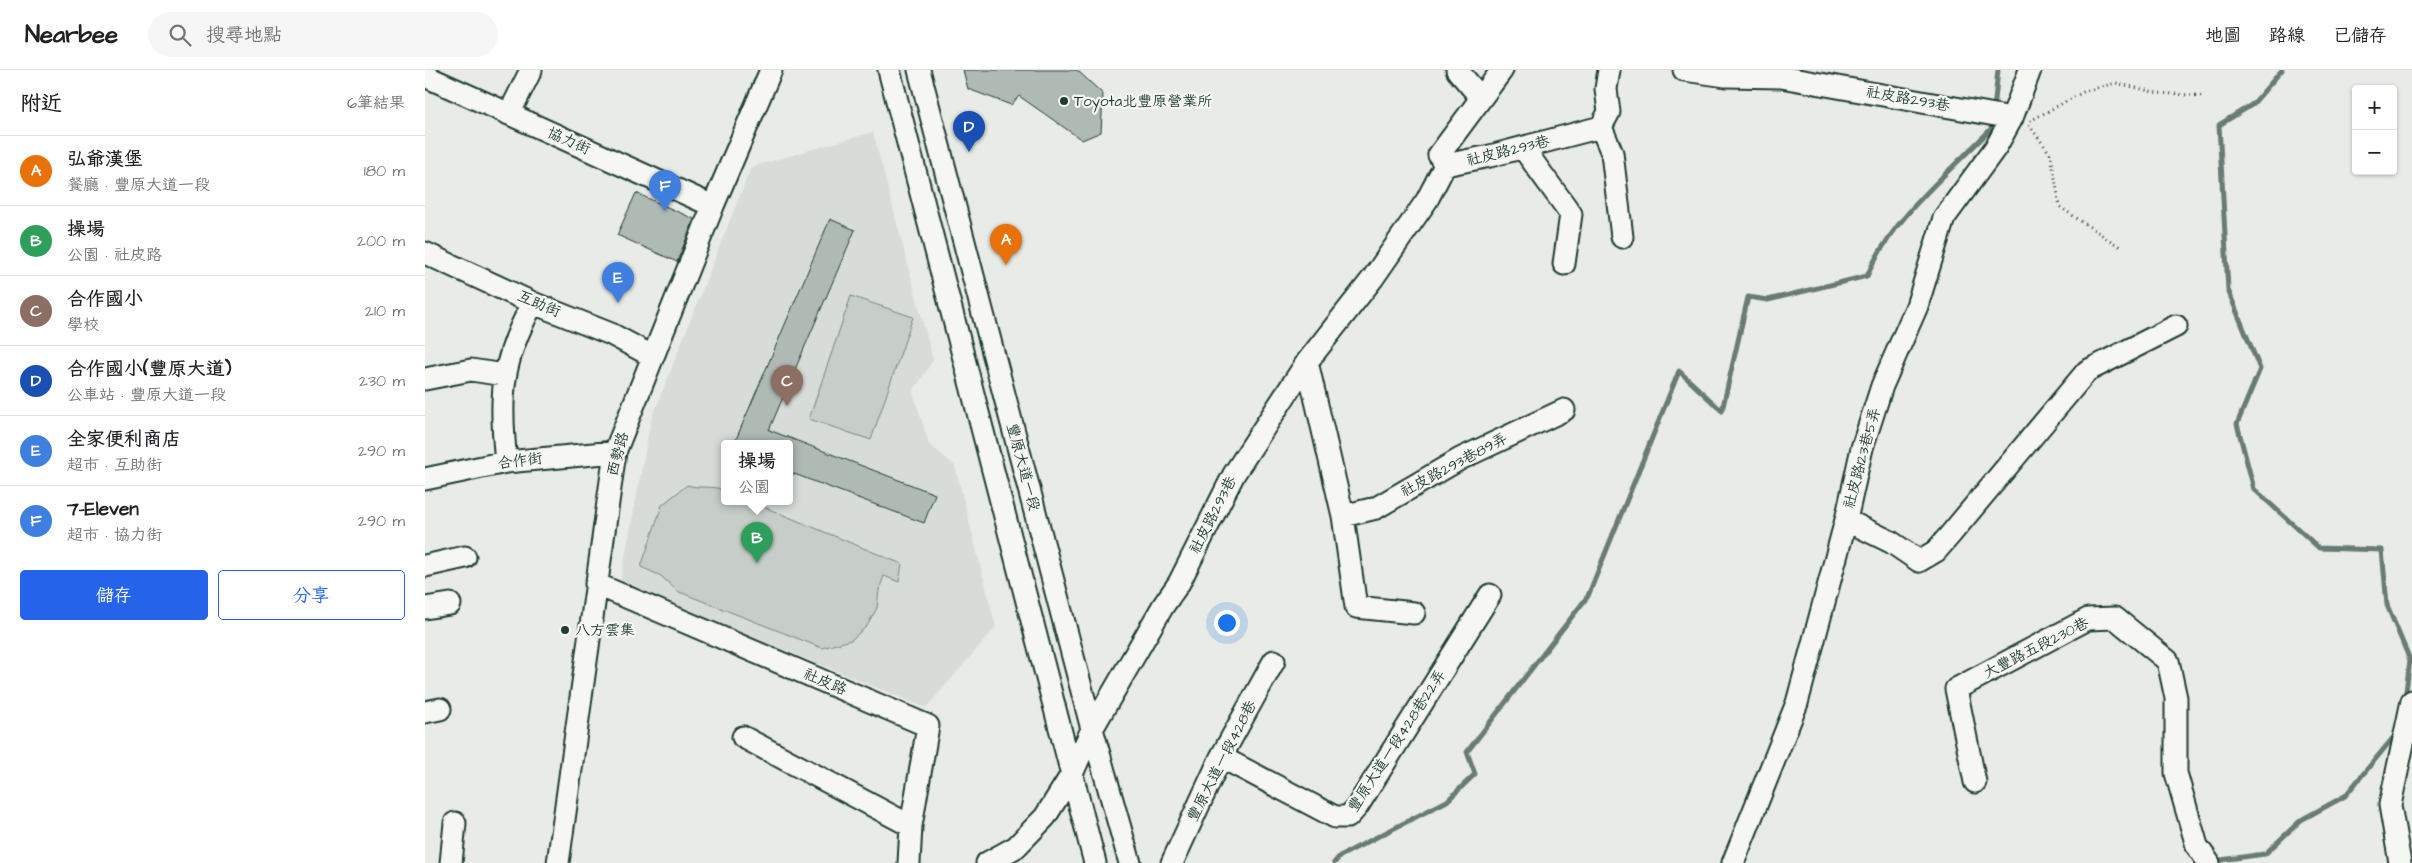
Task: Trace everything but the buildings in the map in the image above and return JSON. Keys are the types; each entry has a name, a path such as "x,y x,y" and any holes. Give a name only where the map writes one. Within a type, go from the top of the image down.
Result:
{"street":[{"path":"509,114 531,70"},
{"name":"西勢路","path":"558,863 615,452 713,206 771,70"},
{"name":"豐原大道一段","path":"889,70 1095,863"},
{"name":"豐原大道一段","path":"919,70 1092,729 1130,863"},
{"path":"1457,70 1481,98"},
{"name":"社皮路293巷","path":"1445,165 1439,155 1502,70"},
{"path":"1609,70 1606,88 1609,112 1601,128 1612,153 1622,237"},
{"name":"社皮路293巷","path":"1684,70 1726,76 1781,77 2013,118"},
{"name":"社皮路123巷5弄","path":"1733,863 1797,703 1846,520 1862,448 1882,386 1917,306 1944,218 1997,147 2013,118 2030,70"},
{"name":"協力街","path":"425,76 713,206"},
{"name":"社皮路293巷","path":"1445,165 1601,128"},
{"path":"1523,148 1571,214 1564,264"},
{"name":"社皮路293巷","path":"987,863 1016,846 1045,816 1072,774 1092,729 1163,606 1179,583 1234,474 1307,362 1373,278 1427,200 1445,165"},
{"name":"互助街","path":"425,253 533,303 611,334 652,356"},
{"path":"506,462 501,415 504,375 522,323 533,303"},
{"path":"1846,520 1891,542 1919,561 1936,551 2087,372 2175,326"},
{"path":"1307,362 1343,516 1357,606 1414,612"},
{"path":"425,379 471,370 504,375"},
{"name":"社皮路293巷89弄","path":"1343,516 1376,508 1460,459 1565,410"},
{"name":"合作街","path":"425,479 506,462 615,452"},
{"path":"425,566 465,557"},
{"name":"社皮路","path":"596,584 928,726 911,826 909,863"},
{"name":"豐原大道一段428巷22弄","path":"1221,757 1335,817 1347,817 1357,807 1490,595"},
{"path":"425,608 450,604"},
{"name":"大豐路五段230巷","path":"1975,782 1956,689 2088,619 2115,618 2168,661 2176,698 2176,773 2197,846 2209,863"},
{"name":"豐原大道一段428巷","path":"1171,863 1221,757 1274,661"},
{"path":"2401,863 2390,805 2412,701"},
{"path":"743,737 911,826"},
{"path":"451,863 455,823"}],"path":[{"path":"2120,247 2060,207 2051,155 2027,122 2085,91 2116,83 2157,93 2205,96"}],"shaded area":[{"path":"873,132 933,360 913,392 929,444 955,466 996,627 926,708 620,583 651,420 751,167"},
{"path":"851,296 913,317 871,440 809,419"},
{"path":"687,485 721,489 721,505 759,505 902,564 899,582 884,576 879,590 877,608 867,626 851,640 822,648 677,591 661,576 641,567 662,505"}],"waterway":[{"path":"1994,110 1998,70"},
{"path":"2282,70 2253,104 2219,125 2228,290 2260,369 2237,424 2254,489 2319,548 2382,550 2387,605 2410,660 2405,699"},
{"path":"1334,863 1340,856 1447,801 1475,774 1467,752 1588,596 1679,371 1722,411 1748,297 1768,300 1867,276 1878,255 1906,216 1922,197 1991,129 1993,118"},
{"path":"2213,861 2265,854 2301,820 2345,796 2397,733"}],"place":[{"name":"Toyota北豐原營業所","path":"1064,101"},
{"name":"合作國小(豐原大道)","path":"969,152"},
{"name":"7-Eleven","path":"665,211"},
{"name":"弘爺漢堡","path":"1006,265"},
{"name":"全家便利商店","path":"618,303"},
{"name":"合作國小","path":"787,406"},
{"name":"操場","path":"757,563"},
{"name":"八方雲集","path":"565,630"}]}
